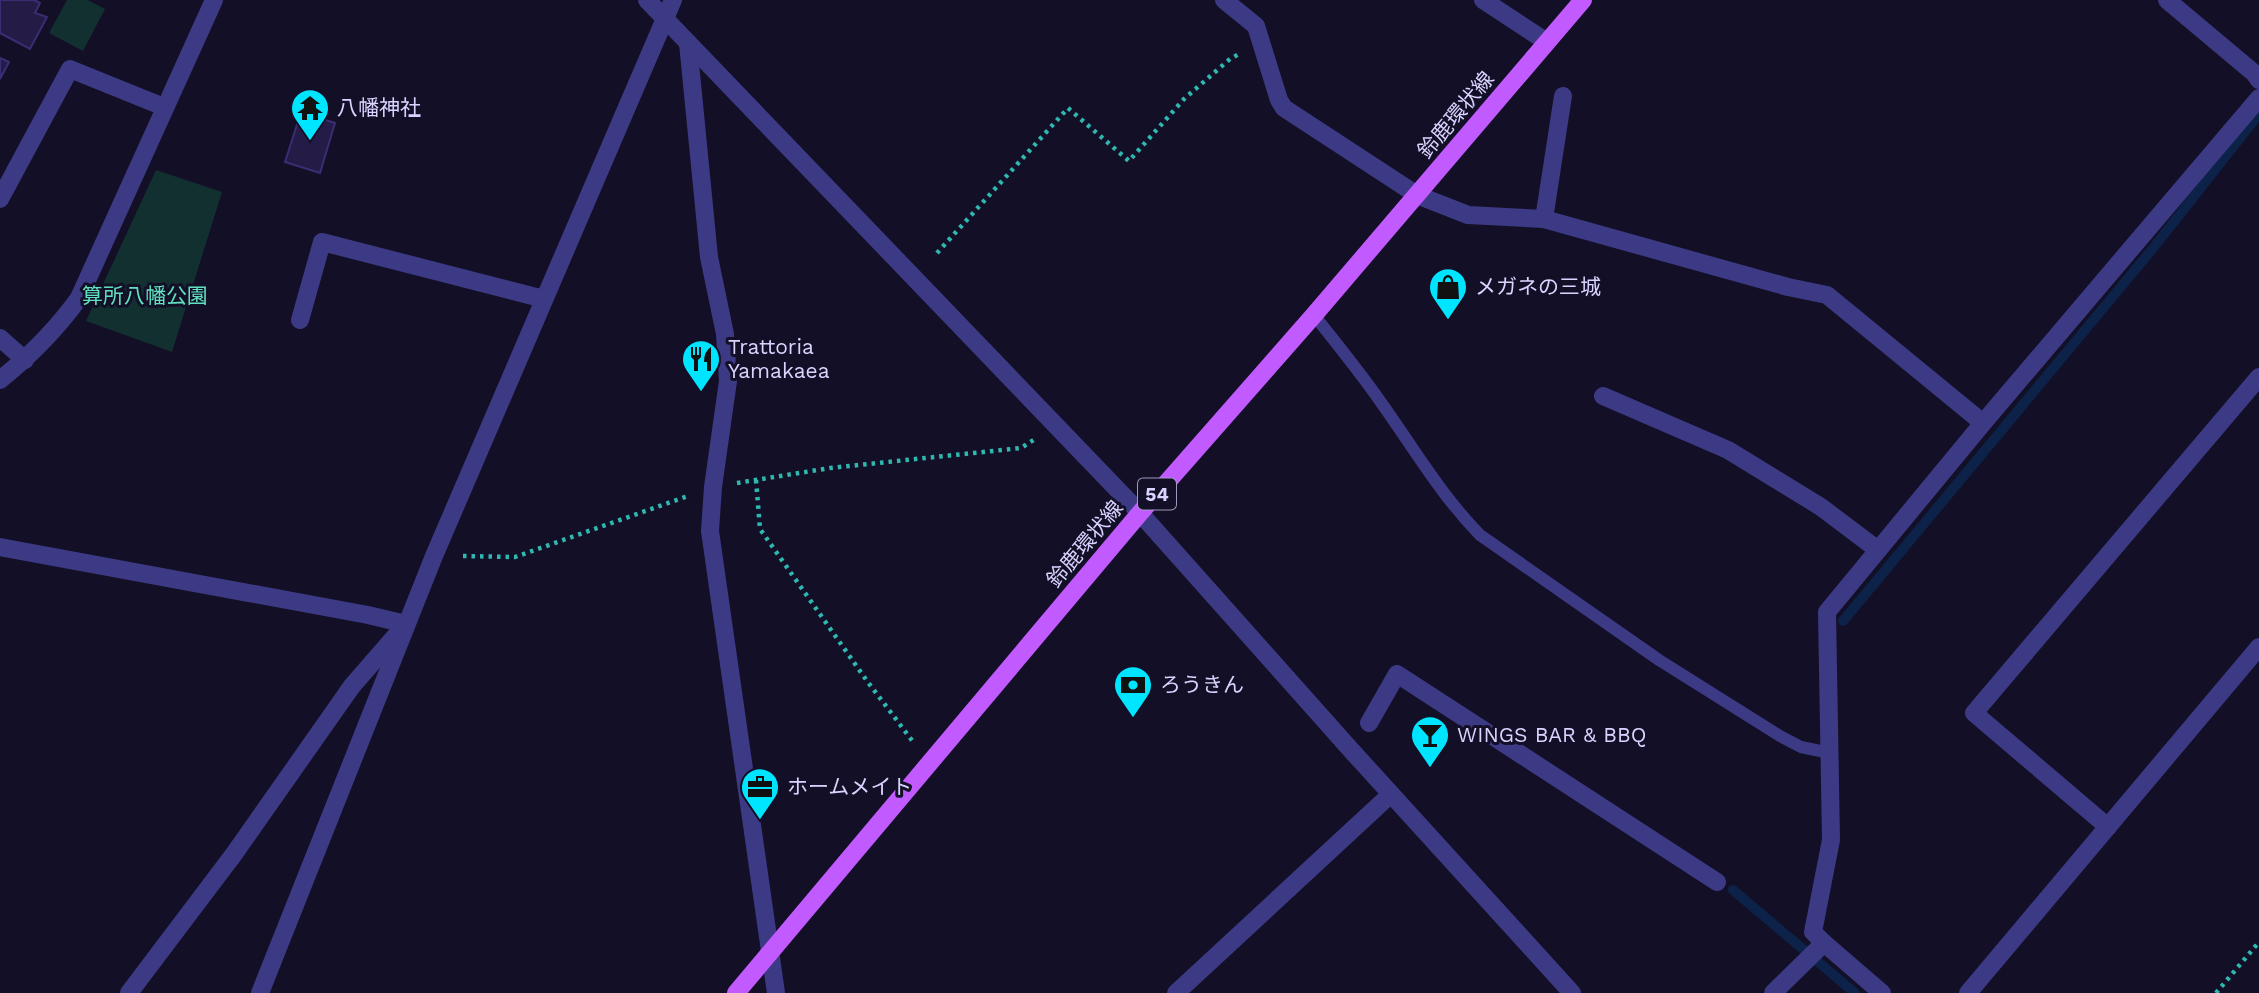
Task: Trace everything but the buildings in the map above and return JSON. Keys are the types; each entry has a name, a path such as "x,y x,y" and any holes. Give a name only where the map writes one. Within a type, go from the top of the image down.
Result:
{"main road":[{"name":"鈴鹿環状線","path":"736,993 1140,513 1583,0"}],"street":[{"path":"0,380 54,332 79,298 214,0"},
{"path":"647,0 1140,513 1573,993"},
{"path":"260,993 434,556 673,0"},
{"path":"1224,0 1256,26 1279,100 1284,108 1417,195 1468,215 1544,219 1788,287 1827,295 1983,423"},
{"path":"1483,0 1547,42"},
{"path":"2167,0 2257,73"},
{"path":"688,43 709,257 725,334 728,381 713,487 710,531 776,993"},
{"path":"0,199 70,69 164,107"},
{"path":"1544,219 1563,96"},
{"path":"1882,993 1820,946 1813,932 1832,840 1827,612 1983,423 2259,98"},
{"path":"300,320 322,242 544,299"},
{"path":"0,338 25,360"},
{"path":"2108,827 1975,713 2259,377"},
{"path":"1603,396 1728,450 1821,507 1878,550"},
{"path":"0,547 354,612 406,624"},
{"path":"130,993 234,854 352,686 406,624"},
{"path":"1968,993 2259,647"},
{"path":"1369,723 1397,674 1717,882"},
{"path":"1175,993 1391,794"},
{"path":"1773,993 1820,946"}],"lane":[{"path":"1314,314 1380,400 1431,478 1458,513 1480,535 1659,660 1780,736 1801,747 1830,753"}],"path":[{"path":"937,253 1068,108 1129,161 1184,99 1230,59 1261,43"},
{"path":"434,556 515,557 713,487 830,468 1021,448 1056,426"},
{"path":"756,480 760,528 929,764"},
{"path":"2216,993 2259,943"}],"green space":[{"path":"67,0 88,0 105,9 83,51 49,33"},
{"name":"算所八幡公園","path":"156,170 222,192 172,352 86,321"}],"waterway":[{"path":"1843,621 2154,247 2259,114"},
{"path":"1733,890 1855,993"}],"place":[{"name":"八幡神社","path":"310,142"},
{"name":"メガネの三城","path":"1448,321"},
{"name":"Trattoria Yamakaea","path":"701,393"},
{"name":"ろうきん","path":"1133,719"},
{"name":"WINGS BAR & BBQ","path":"1430,769"},
{"name":"ホームメイト","path":"760,821"}]}
